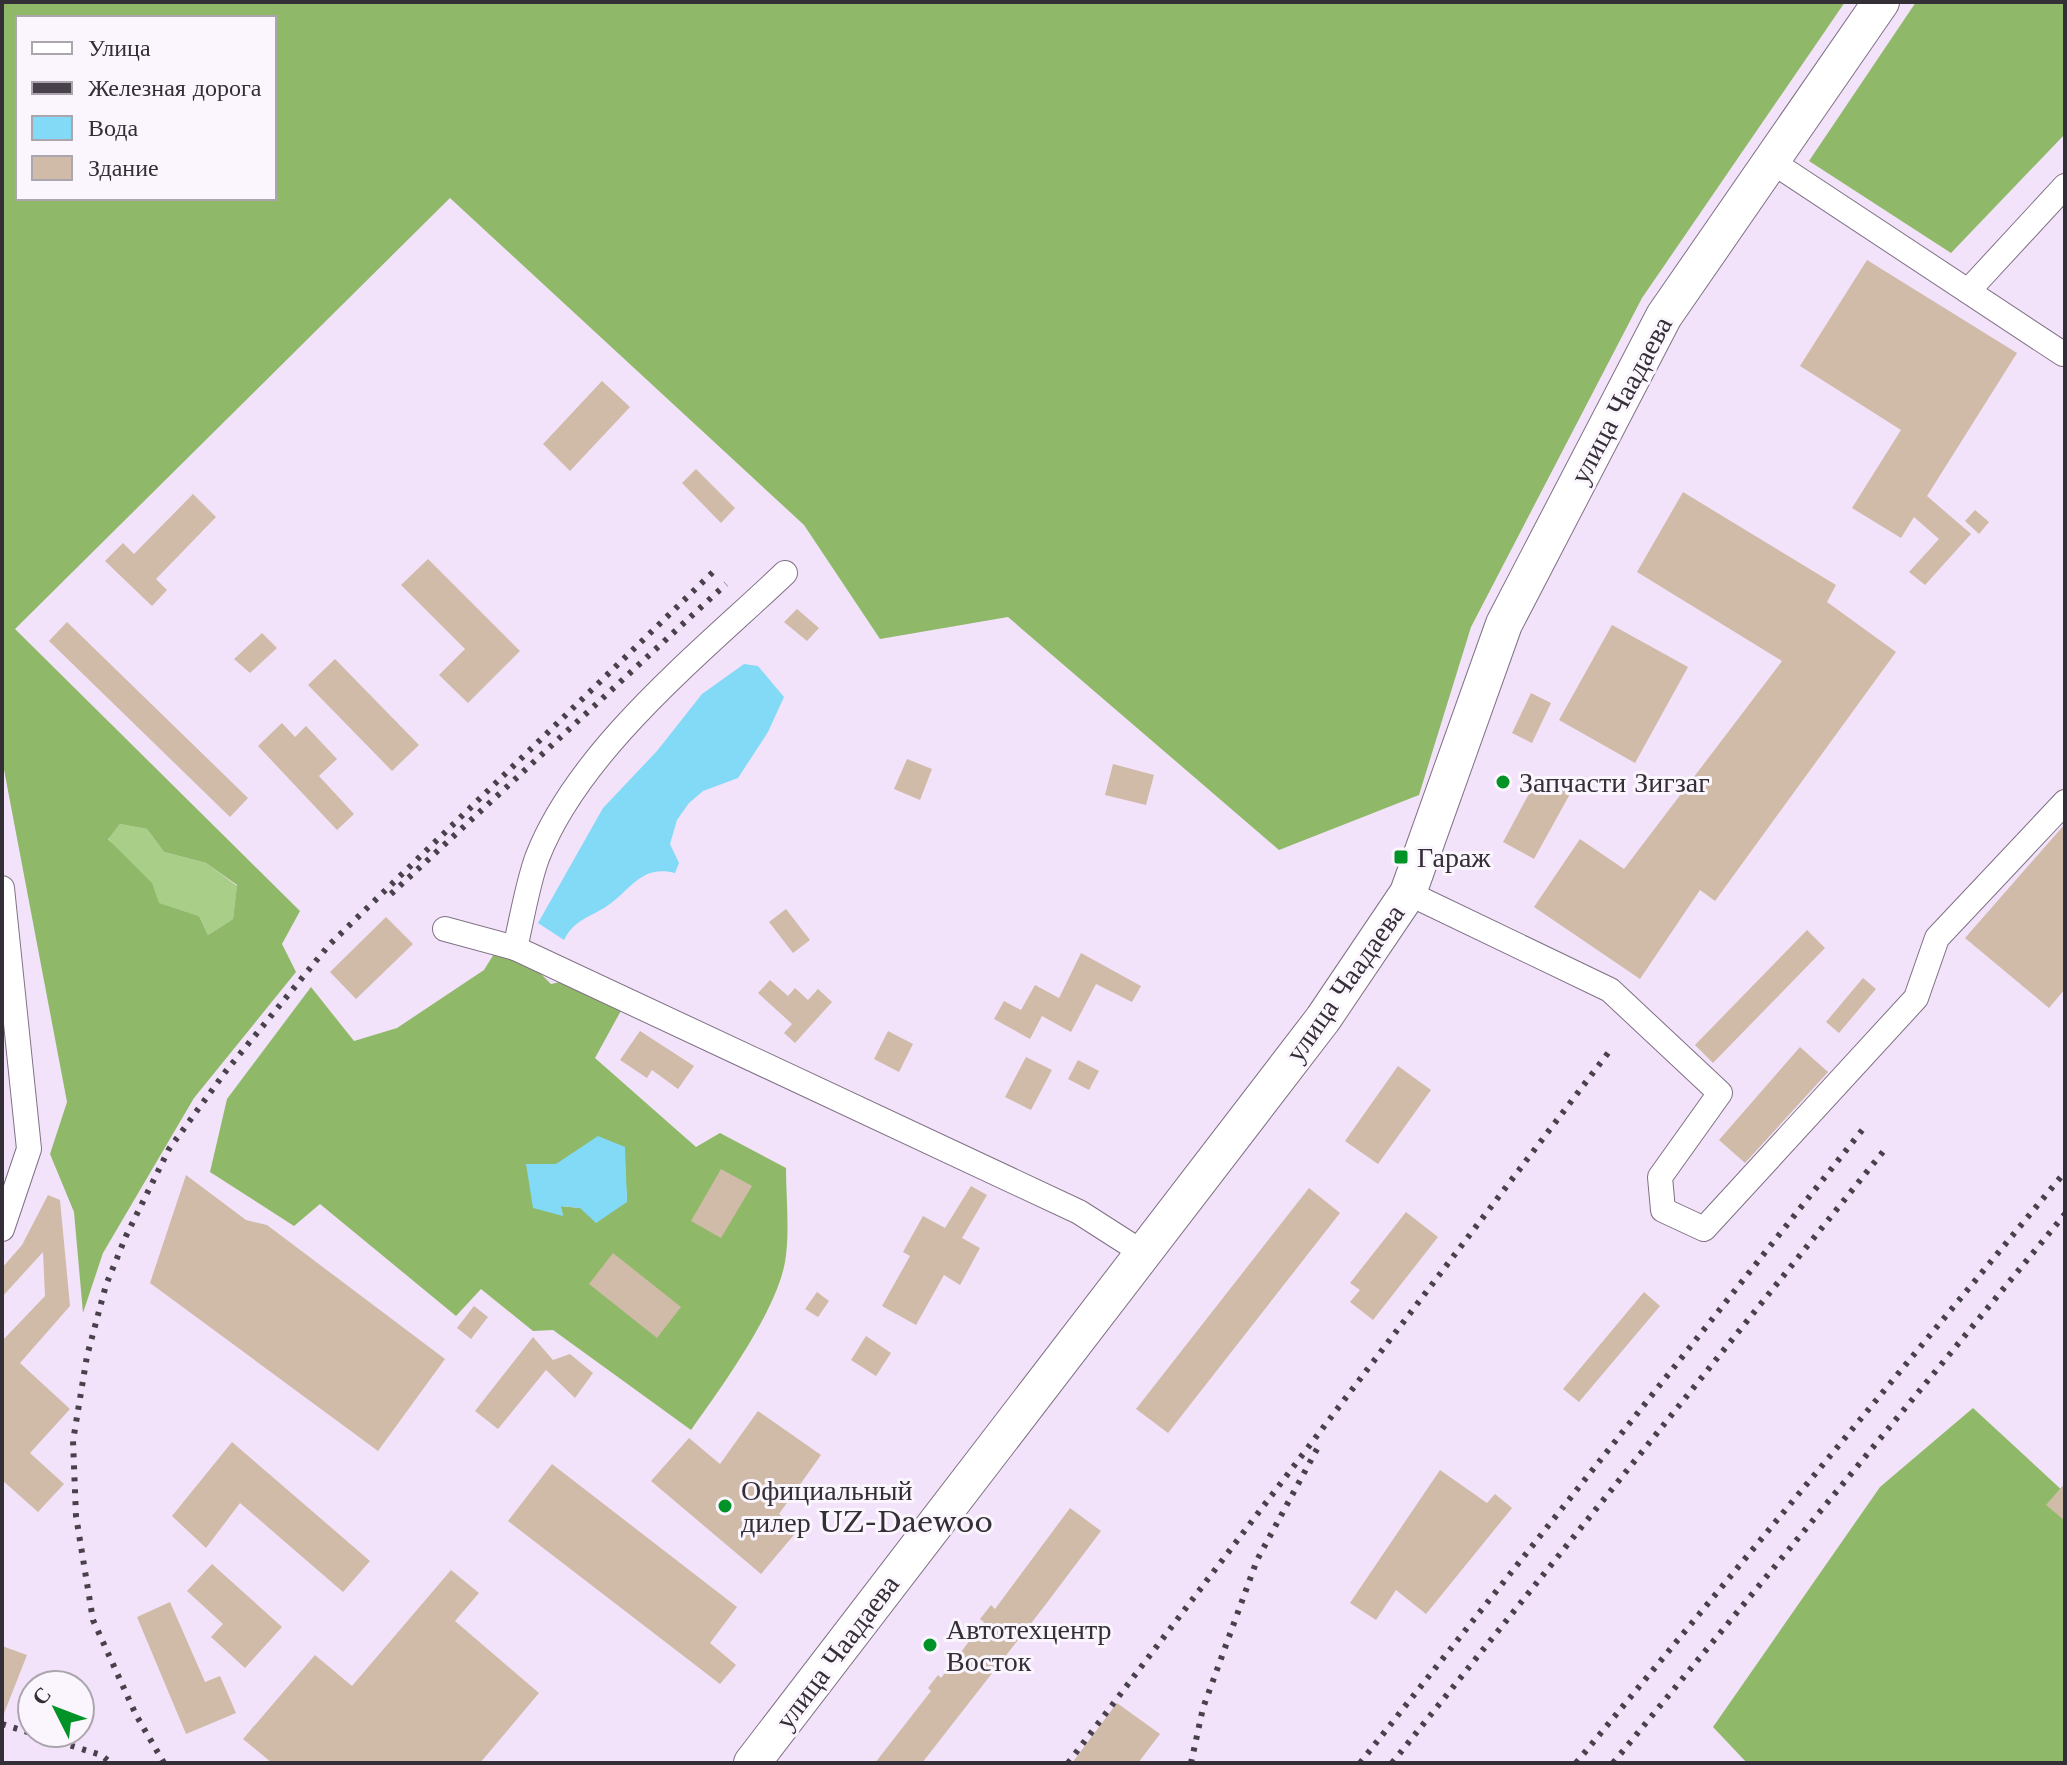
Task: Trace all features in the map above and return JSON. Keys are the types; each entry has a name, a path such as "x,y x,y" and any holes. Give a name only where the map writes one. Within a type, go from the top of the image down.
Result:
{"main road":[{"name":"улица Чаадаева","path":"752,1763 1323,1019 1408,893 1504,624 1664,316 1881,2"}],"street":[{"path":"1771,161 2063,354"},
{"path":"1968,291 2065,186"},
{"path":"515,948 537,858 574,792 626,725 785,573"},
{"path":"1408,893 1610,990 1720,1093 1660,1177 1663,1210 1704,1229 1916,998 1937,938 2065,802"},
{"path":"2,888 29,1149 2,1229"},
{"path":"445,929 515,948 1079,1212 1143,1253"}],"green space":[{"path":"2,2 1845,2 1642,298 1471,627 1419,795 1279,850 1008,617 880,639 804,525 450,198 15,629 300,911 282,944 296,972 194,1098 103,1253 83,1313 74,1212 50,1154 67,1102 2,759","holes":["120,824 147,829 164,852 206,863 237,885 233,919 208,935 199,916 159,903 152,883 108,839"]},
{"path":"1916,2 2065,2 2065,134 1951,253 1809,161"},
{"path":"120,824 147,829 164,852 206,863 237,886 233,919 208,935 199,916 158,903 108,838"},
{"path":"497,949 527,960 551,984 569,980 623,1007 595,1058 696,1147 720,1133 786,1168 787,1239 780,1282 746,1349 691,1430 553,1330 533,1331 481,1289 456,1316 320,1204 294,1226 210,1172 227,1099 311,987 354,1041 397,1028 484,970","holes":["624,1147 627,1202 580,1208 560,1206 563,1215 526,1164 556,1164"]},
{"path":"1973,1408 2065,1493 2065,1763 1747,1763 1713,1727 1880,1487"}],"water":[{"path":"744,664 758,666 784,697 768,732 738,778 703,791 689,803 677,820 670,844 679,863 675,873 653,872 637,880 607,906 578,923 564,940 538,923 603,808 657,751 702,694"},
{"path":"598,1136 625,1147 627,1202 596,1223 580,1208 561,1206 563,1216 533,1208 526,1164 556,1164"}],"building":[{"path":"1867,260 2017,353 1927,496 1971,534 1925,585 1909,572 1939,539 1914,517 1901,538 1852,508 1901,430 1800,366"},
{"path":"602,381 630,407 570,471 543,444"},
{"path":"696,469 735,508 721,523 682,483"},
{"path":"1683,492 1836,585 1827,602 1896,652 1715,901 1700,890 1640,979 1534,907 1580,839 1624,869 1782,661 1637,572"},
{"path":"193,494 216,517 156,579 167,590 152,606 105,561 123,543 134,554"},
{"path":"1975,510 1989,522 1979,534 1965,521"},
{"path":"428,559 520,651 468,703 439,675 465,649 401,585"},
{"path":"797,609 819,628 807,641 784,622"},
{"path":"67,622 248,798 230,817 49,641"},
{"path":"1612,625 1688,667 1635,763 1559,720"},
{"path":"262,633 277,648 250,673 234,659"},
{"path":"335,659 419,745 392,771 308,685"},
{"path":"1531,693 1551,703 1532,743 1512,733"},
{"path":"282,723 295,737 306,726 337,759 319,776 354,814 337,830 258,746"},
{"path":"907,759 932,769 920,800 894,789"},
{"path":"1113,764 1154,775 1146,805 1105,795"},
{"path":"1538,777 1570,794 1534,859 1503,842"},
{"path":"2065,824 2065,989 2049,1008 1965,938"},
{"path":"786,909 810,940 793,953 769,922"},
{"path":"386,917 413,944 356,999 330,972"},
{"path":"1807,930 1825,948 1713,1063 1695,1045"},
{"path":"1081,953 1141,986 1132,1002 1096,984 1071,1032 1042,1016 1030,1039 994,1019 1004,1001 1021,1010 1035,985 1059,998"},
{"path":"1863,978 1876,989 1839,1033 1826,1022"},
{"path":"770,980 788,996 795,988 808,1000 818,989 832,1002 795,1043 784,1033 792,1024 758,993"},
{"path":"640,1031 694,1066 678,1089 652,1070 647,1078 620,1060"},
{"path":"888,1031 913,1044 899,1072 874,1059"},
{"path":"1800,1047 1828,1072 1745,1163 1719,1140"},
{"path":"1026,1057 1052,1070 1031,1110 1005,1097"},
{"path":"1078,1060 1099,1071 1089,1090 1068,1079"},
{"path":"1398,1066 1431,1090 1378,1164 1345,1141"},
{"path":"721,1169 752,1186 721,1238 691,1221"},
{"path":"186,1175 246,1220 267,1225 445,1359 378,1451 150,1283"},
{"path":"971,1186 987,1195 962,1238 980,1248 960,1285 944,1275 916,1325 882,1306 910,1256 903,1252 923,1216 945,1228"},
{"path":"1309,1188 1340,1213 1168,1433 1136,1409"},
{"path":"48,1195 60,1200 70,1306 20,1363 70,1409 30,1453 64,1484 38,1512 2,1480 2,1341 45,1296 43,1252 2,1297 2,1268 22,1245"},
{"path":"1406,1212 1438,1237 1373,1320 1350,1302 1360,1290 1350,1283"},
{"path":"613,1253 681,1307 657,1338 589,1284"},
{"path":"817,1292 829,1301 818,1317 805,1309"},
{"path":"1644,1292 1660,1306 1579,1402 1563,1389"},
{"path":"474,1306 488,1317 471,1339 457,1328"},
{"path":"866,1336 891,1353 876,1376 851,1360"},
{"path":"533,1337 553,1360 570,1354 593,1373 575,1398 546,1370 498,1429 475,1411"},
{"name":"Официальный дилер UZ-Daewoo","path":"758,1411 821,1455 779,1514 798,1530 761,1574 651,1481 689,1438 720,1464"},
{"path":"232,1442 370,1561 343,1592 240,1503 206,1548 172,1516"},
{"path":"552,1464 737,1607 710,1643 736,1665 720,1684 508,1521"},
{"path":"1440,1470 1487,1503 1495,1494 1512,1508 1426,1614 1396,1590 1376,1620 1350,1603"},
{"path":"2065,1483 2065,1521 2046,1505"},
{"path":"1070,1508 1101,1531 1046,1604 922,1763 875,1763 931,1691 928,1688 938,1675 941,1678 984,1622 980,1619 991,1605 995,1609"},
{"path":"212,1564 282,1627 245,1668 211,1637 223,1624 187,1591"},
{"path":"451,1570 479,1593 455,1621 539,1693 480,1763 272,1763 243,1739 315,1655 352,1686"},
{"path":"170,1602 205,1682 220,1676 236,1713 186,1734 137,1617"},
{"path":"2,1646 27,1655 21,1669 16,1669 16,1683 2,1715"},
{"path":"1117,1703 1160,1734 1138,1763 1072,1763"}],"railway":[{"path":"164,1763 136,1715 93,1620 76,1516 73,1441 87,1356 106,1285 126,1236 169,1149 226,1071 329,945 714,571"},
{"path":"391,894 726,584"},
{"path":"1068,1763 1608,1053"},
{"path":"1360,1763 1863,1129"},
{"path":"1392,1763 1886,1148"},
{"path":"1576,1763 2065,1172"},
{"path":"1613,1763 2065,1214"},
{"path":"1191,1763 1203,1708 1257,1560 1317,1449"},
{"path":"2,1724 101,1755 111,1763"}],"place":[{"name":"Запчасти Зигзаг","path":"1503,782"},
{"name":"Гараж","path":"1401,857"},
{"name":"Официальный дилер UZ-Daewoo","path":"725,1506"},
{"name":"Автотехцентр Восток","path":"930,1645"}]}
